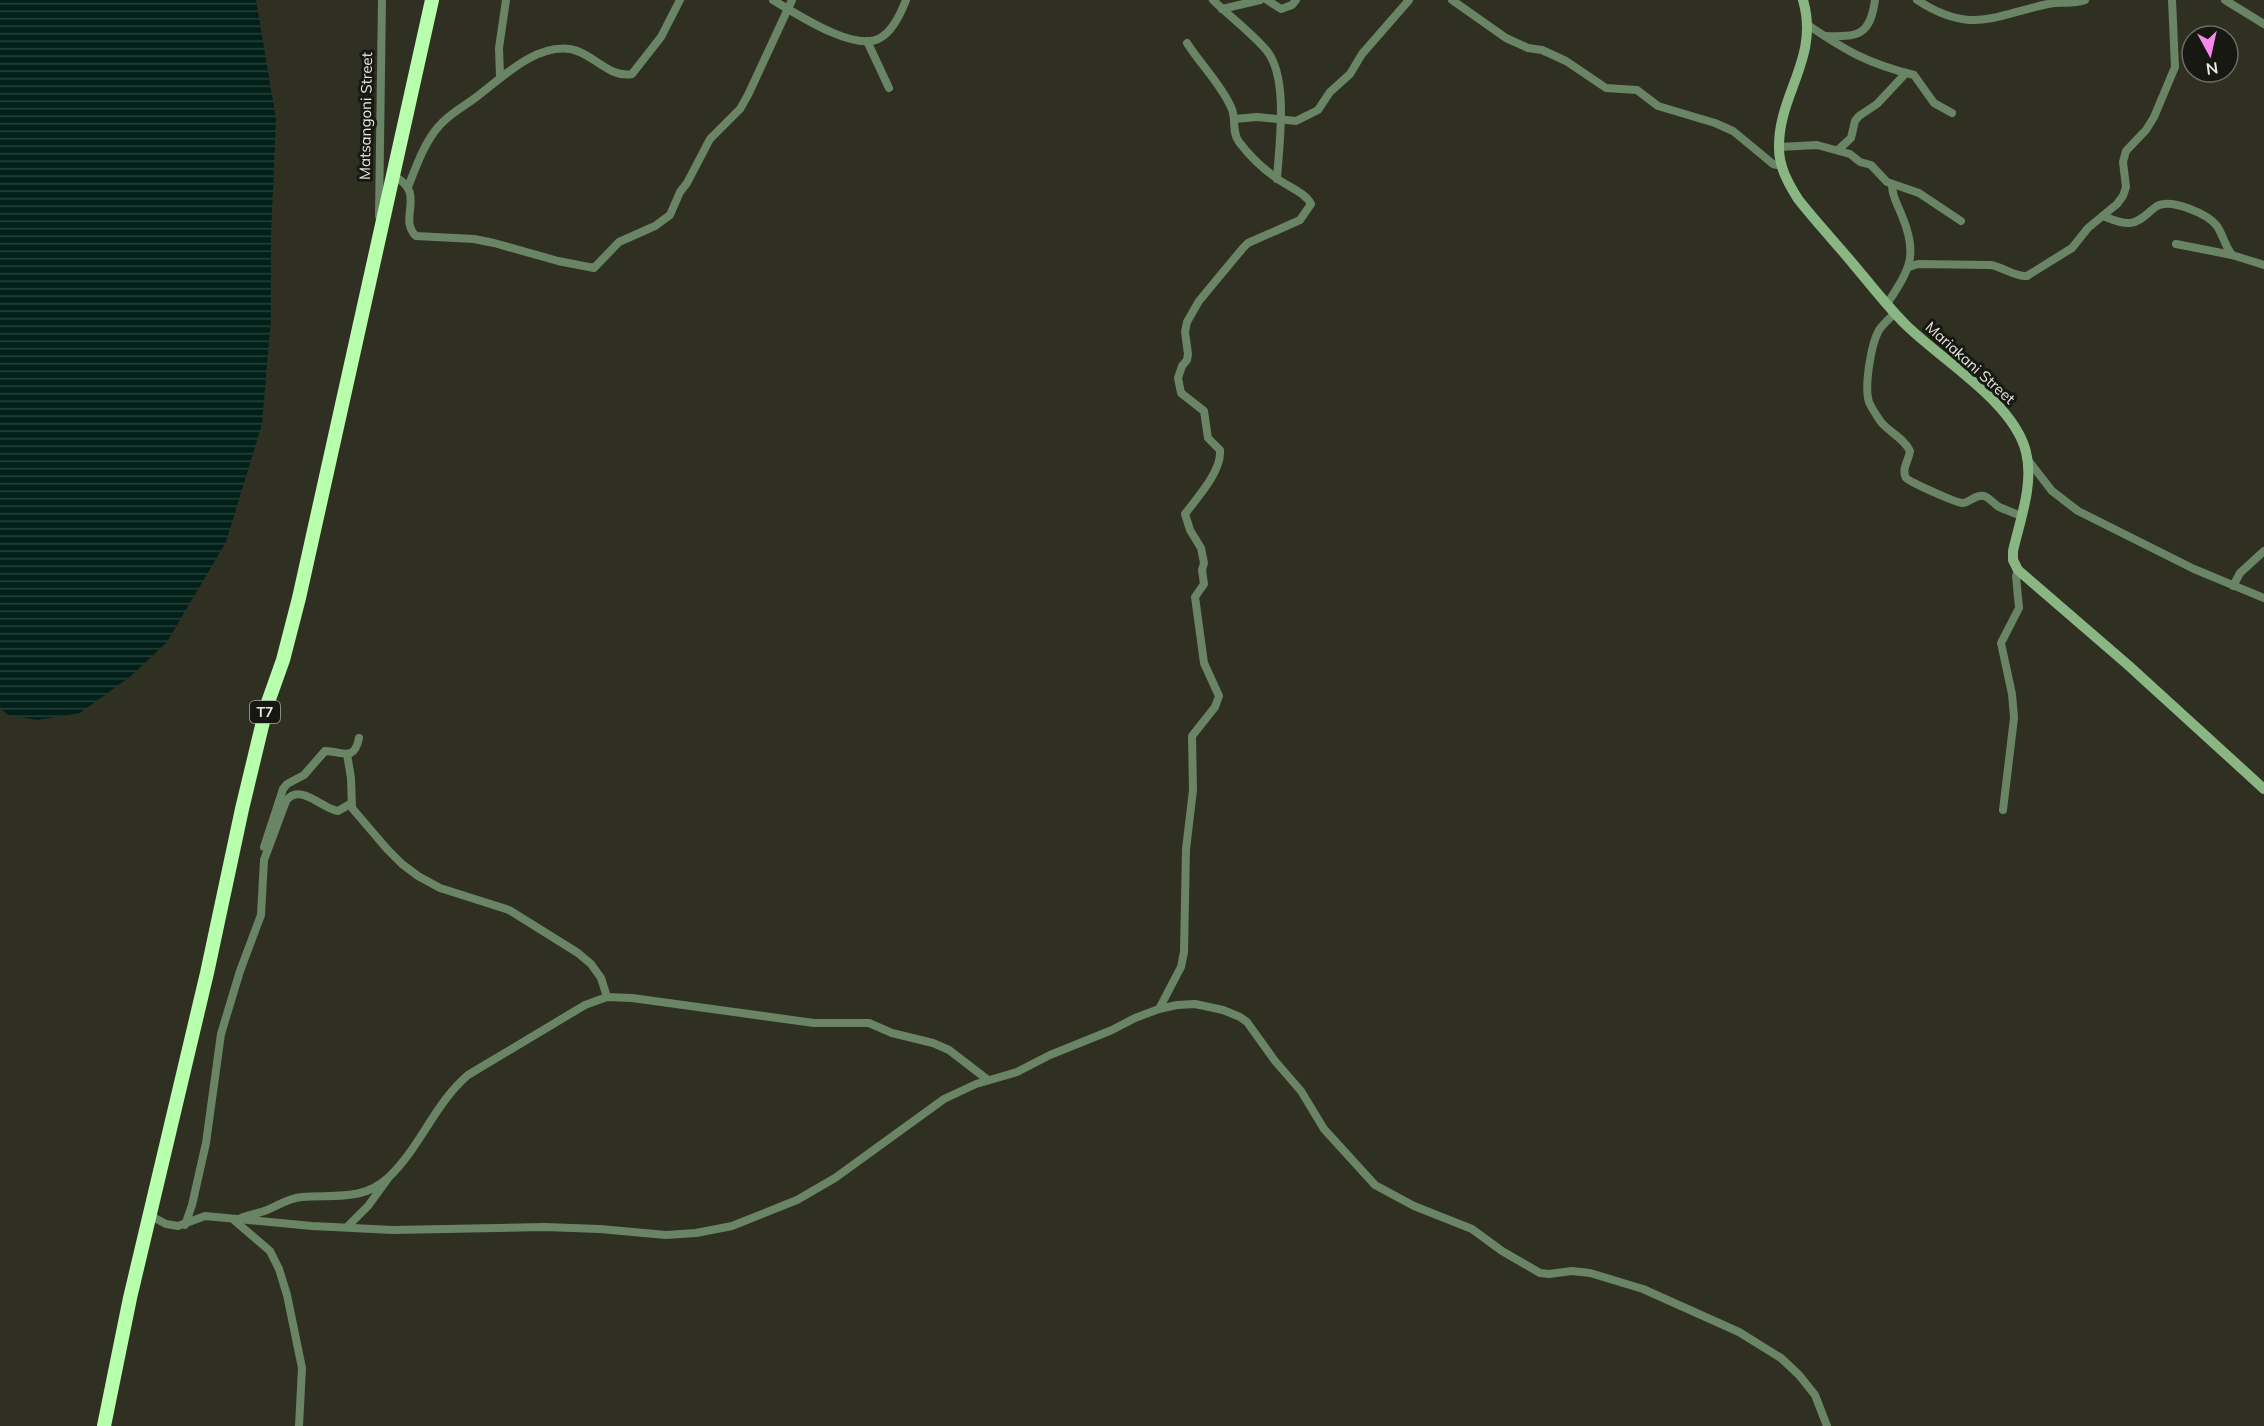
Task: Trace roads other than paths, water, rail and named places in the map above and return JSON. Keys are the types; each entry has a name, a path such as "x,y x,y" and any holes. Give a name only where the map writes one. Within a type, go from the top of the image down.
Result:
{"highway":[{"name":"T7","path":"104,1426 149,1215 207,973 242,809 267,705 283,660 299,598 432,0"}],"street":[{"name":"Matsangoni Street","path":"379,232 382,0"},
{"path":"500,77 499,48 506,0"},
{"path":"408,187 438,127 500,77 547,50 557,48 580,51 618,74 632,74 661,37 680,0"},
{"path":"773,0 813,25 833,33 867,41 877,40 887,34 906,0"},
{"path":"393,176 408,187 411,200 409,227 416,236 474,239 594,268 619,242 655,226 670,215 680,192 710,139 740,109 748,95 792,0"},
{"path":"1213,0 1267,51 1277,71 1280,120 1277,179"},
{"path":"1222,9 1260,0"},
{"path":"1267,0 1281,9 1292,5 1296,0"},
{"path":"1234,119 1257,117 1296,121 1318,110 1330,92 1350,74 1362,54 1409,0"},
{"path":"1452,0 1506,38 1559,57 1606,88 1637,90 1658,106 1715,123 1733,131 1773,164 1782,166"},
{"name":"Mariakani Street","path":"1803,0 1808,25 1805,49 1788,101 1779,147 1786,180 1798,199 1895,313 1923,341 1979,387 2009,418 2023,441 2028,459 2028,490 2013,551 2013,560 2018,570"},
{"path":"1823,36 1850,37 1866,30 1875,0"},
{"path":"1917,0 1950,18 1970,20 2002,16 2051,3 2085,0"},
{"path":"1909,267 1918,264 1991,265 2022,277 2027,276 2072,248 2088,228 2117,204 2126,187 2123,162 2126,151 2146,130 2154,117 2175,67 2172,0"},
{"path":"2225,0 2264,24"},
{"path":"1808,25 1855,56 1918,78 1934,103 1952,113"},
{"path":"867,41 889,88"},
{"path":"1159,1009 1181,967 1184,952 1186,849 1194,769 1192,736 1215,707 1219,696 1204,663 1195,597 1204,584 1204,560 1201,548 1190,530 1185,514 1204,489 1220,462 1220,450 1208,438 1204,411 1181,393 1178,378 1188,354 1185,327 1199,302 1242,248 1248,243 1300,220 1311,206 1306,197 1266,170 1234,135 1234,112 1220,86 1199,62 1187,43"},
{"path":"1838,150 1851,138 1855,121 1859,116 1877,104 1906,73"},
{"path":"1779,147 1809,144 1838,150 1871,165 1892,185 1919,193 1961,221"},
{"path":"1887,304 1909,267 1911,246 1893,196 1892,185"},
{"path":"2103,216 2120,222 2132,223 2161,205 2190,209 2209,218 2218,227 2232,255"},
{"path":"2176,244 2232,255 2264,265"},
{"path":"1895,313 1879,331 1875,340 1867,384 1874,412 1883,425 1903,441 1910,452 1904,468 1905,478 1908,482 1923,486 1955,502 1962,503 1976,496 1985,496 2000,507 2021,516"},
{"path":"2028,459 2052,491 2078,511 2194,569 2264,598"},
{"path":"2233,586 2240,573 2264,551"},
{"path":"2003,810 2014,718 2012,693 2001,643 2019,608 2016,576 2018,570 2128,665 2264,789"},
{"path":"185,1225 192,1205 210,1120 221,1034 240,971 261,915 265,840 283,789 286,784 304,775 325,751 347,754 356,750 359,738"},
{"path":"347,754 351,778 350,804 354,812 402,864 440,888 509,910 578,953 591,964 601,978 607,997"},
{"path":"264,860 288,797 296,794 306,796 327,808 338,811 350,804"},
{"path":"347,1227 368,1206 404,1159 453,1088 468,1075 585,1005 607,997 632,998 806,1022 869,1023 892,1033 933,1043 949,1050 988,1080"},
{"path":"149,1215 171,1226 185,1225 205,1216 234,1220 393,1230 554,1227 666,1235 722,1228 797,1200 836,1178 944,1099 976,1084 1017,1072 1050,1055 1112,1030 1135,1017 1177,1005 1195,1004 1223,1010 1247,1022 1275,1062 1301,1091 1324,1129 1375,1185 1414,1206 1472,1229 1502,1251 1540,1273 1549,1275 1572,1271 1590,1273 1643,1289 1739,1332 1781,1358 1799,1375 1815,1395 1827,1426"},
{"path":"234,1220 261,1212 293,1198 350,1195 377,1185 388,1178"},
{"path":"234,1220 270,1251 279,1269 287,1295 302,1368 299,1426"}]}
